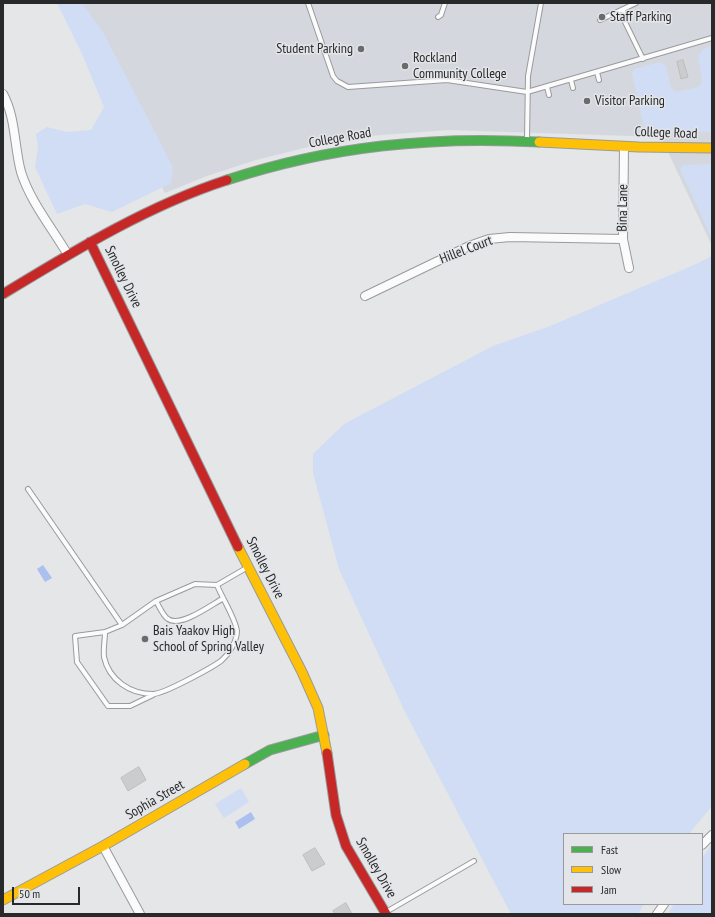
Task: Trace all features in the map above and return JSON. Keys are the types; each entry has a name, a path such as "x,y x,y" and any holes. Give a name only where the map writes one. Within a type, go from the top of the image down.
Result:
{"street":[{"path":"3,94 8,104 21,170 26,187 68,254"},
{"name":"College Road","path":"3,294 90,242 185,196 235,177 285,163 344,150 416,142 528,142 712,148"},
{"name":"Bina Lane","path":"624,146 623,239 629,268"},
{"name":"Hillel Court","path":"365,296 469,246 489,239 510,237 623,239"},
{"name":"Smolley Drive","path":"90,242 248,567 302,672 318,708 324,735 336,815 346,846 386,913"},
{"name":"Sophia Street","path":"3,900 102,846 270,750 324,735"},
{"path":"703,844 712,835"},
{"path":"102,846 140,914"},
{"path":"657,914 663,905"}],"lane":[{"path":"308,3 333,76 342,85 353,87 447,80 527,92 712,38"},
{"path":"438,17 441,15 444,3"},
{"path":"528,142 528,76 542,3"},
{"path":"600,20 636,3"},
{"path":"623,9 625,22 643,59"},
{"path":"597,72 600,80"},
{"path":"571,80 573,88"},
{"path":"547,87 549,95"},
{"path":"28,489 122,625"},
{"path":"217,585 222,598 235,621 237,632 235,643 221,661 194,676 130,706 108,706 77,662 75,636 105,632 122,625 156,601 195,584 217,585 248,567"},
{"path":"156,601 168,619 174,622 182,621 222,598"},
{"path":"105,632 104,657 113,679 134,692 154,694"},
{"path":"386,913 474,861"}],"shaded area":[{"path":"57,3 82,3 103,32 173,167 171,183 112,212 85,204 57,214 35,167 38,147 36,134 47,127 67,132 91,130 104,107 82,54"},
{"name":"Rockland Community College","path":"65,3 712,3 712,246 661,137 448,130 369,136 312,146 256,160 207,176 165,193"},
{"path":"712,46 712,132 648,132 644,128 632,74 634,69 660,62 666,66 671,87 675,92 699,87 702,82 698,56 703,49"},
{"path":"712,164 712,239 680,169 684,165"},
{"path":"712,253 712,806 690,833 563,833 563,905 643,905 638,914 511,914 405,712 339,569 313,473 313,454 344,424 493,346 550,326 710,257"},
{"path":"241,788 249,802 224,818 215,804"},
{"path":"712,844 712,914 668,914 673,905 703,905 703,857"}],"water":[{"path":"43,565 52,578 45,582 37,569"},
{"path":"251,812 255,819 239,829 235,822"}],"building":[{"path":"683,60 688,77 681,79 677,62"},
{"path":"139,767 146,780 128,791 121,778"},
{"path":"315,848 325,864 312,871 303,855"},
{"path":"346,903 352,914 335,914 333,911"}],"traffic: fast":[{"path":"227,180 266,168 304,159 343,151 382,146 420,142 459,141 539,142"},
{"path":"245,764 270,750 324,735"}],"traffic: slow":[{"path":"539,142 639,147 712,148"},
{"path":"238,547 302,672 318,708 327,753"},
{"path":"3,900 103,846 245,764"}],"traffic: jam":[{"path":"3,294 84,246 140,216 168,203 227,180"},
{"path":"90,242 238,547"},
{"path":"327,753 336,815 346,846 386,914"}],"place":[{"name":"Staff Parking","path":"602,17"},
{"name":"Student Parking","path":"361,49"},
{"name":"Rockland Community College","path":"405,66"},
{"name":"Visitor Parking","path":"587,101"},
{"name":"Bais Yaakov High School of Spring Valley","path":"145,639"}]}
